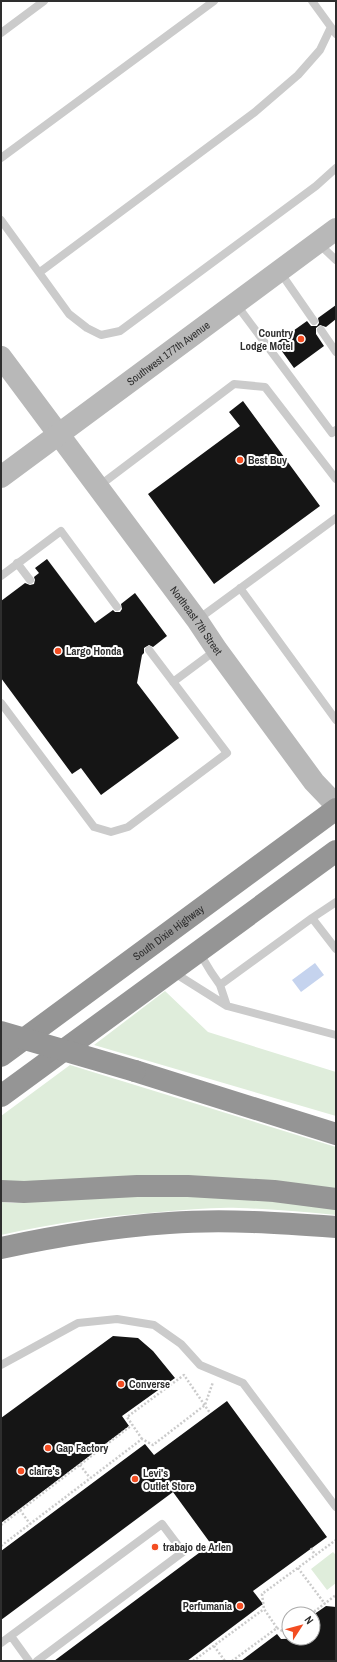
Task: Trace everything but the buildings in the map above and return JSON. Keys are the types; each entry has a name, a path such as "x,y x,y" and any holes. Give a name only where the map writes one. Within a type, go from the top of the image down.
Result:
{"highway":[{"name":"South Dixie Highway","path":"1,1056 336,810"},
{"path":"1,1096 336,851"},
{"path":"1,1032 135,1071 336,1134"},
{"path":"1,1191 18,1192 137,1186 188,1186 274,1191 336,1200"},
{"path":"1,1248 55,1237 113,1228 170,1223 284,1223 336,1227"}],"street":[{"name":"Southwest 177th Avenue","path":"1,477 336,230"},
{"name":"Northeast 7th Street","path":"1,357 197,620 217,650 314,782 336,805"}],"lane":[{"path":"1,33 44,1"},
{"path":"1,158 214,1"},
{"path":"40,272 261,108 303,70 334,30 312,1"},
{"path":"1,220 69,314 87,328 101,335 120,331 316,186 336,168"},
{"path":"318,243 336,260"},
{"path":"280,271 314,321"},
{"path":"236,304 332,433 336,430"},
{"path":"321,330 336,352"},
{"path":"98,487 234,384 265,386 336,479"},
{"path":"197,620 336,518"},
{"path":"1,576 61,531 117,607"},
{"path":"18,564 30,580"},
{"path":"240,588 336,720"},
{"path":"1,703 94,827 111,832 128,827 227,753 149,650"},
{"path":"174,682 217,650"},
{"path":"220,984 336,902"},
{"path":"312,918 336,949"},
{"path":"198,952 220,984 227,1006"},
{"path":"172,971 227,1006 336,1035"},
{"path":"1,1365 78,1323 117,1319 154,1325 182,1344 200,1365 243,1383 336,1507"},
{"path":"1,1643 162,1524 183,1552 37,1661"},
{"path":"11,1636 29,1661"}],"path":[{"path":"210,1413 205,1405 184,1375 127,1418 142,1439 153,1445 205,1405 217,1372"},
{"path":"1,1524 132,1425"},
{"path":"1,1546 142,1439"},
{"path":"80,1465 90,1478"},
{"path":"20,1510 30,1524"},
{"path":"281,1630 277,1628 264,1608 262,1594 336,1540"},
{"path":"311,1548 315,1555"},
{"path":"298,1568 325,1604"},
{"path":"321,1607 336,1596"},
{"path":"193,1661 264,1608"},
{"path":"232,1661 277,1628"},
{"path":"214,1646 225,1661"}],"green space":[{"path":"165,991 208,1032 336,1072 336,1116 94,1045"},
{"path":"70,1065 336,1147 336,1193 1,1185 1,1116"},
{"path":"140,1195 265,1200 336,1208 336,1215 251,1208 200,1209 80,1220 1,1235 1,1202 12,1203"},
{"path":"333,1552 336,1555 336,1583 327,1590 311,1569"}],"water":[{"path":"315,963 324,975 301,992 292,980"}],"place":[{"name":"Country Lodge Motel","path":"301,339"},
{"name":"Best Buy","path":"240,460"},
{"name":"Largo Honda","path":"58,651"},
{"name":"Converse","path":"121,1384"},
{"name":"Gap Factory","path":"48,1448"},
{"name":"claire's","path":"21,1471"},
{"name":"Levi's Outlet Store","path":"135,1479"},
{"name":"trabajo de Arlen","path":"155,1547"},
{"name":"Perfumania","path":"240,1606"}]}
